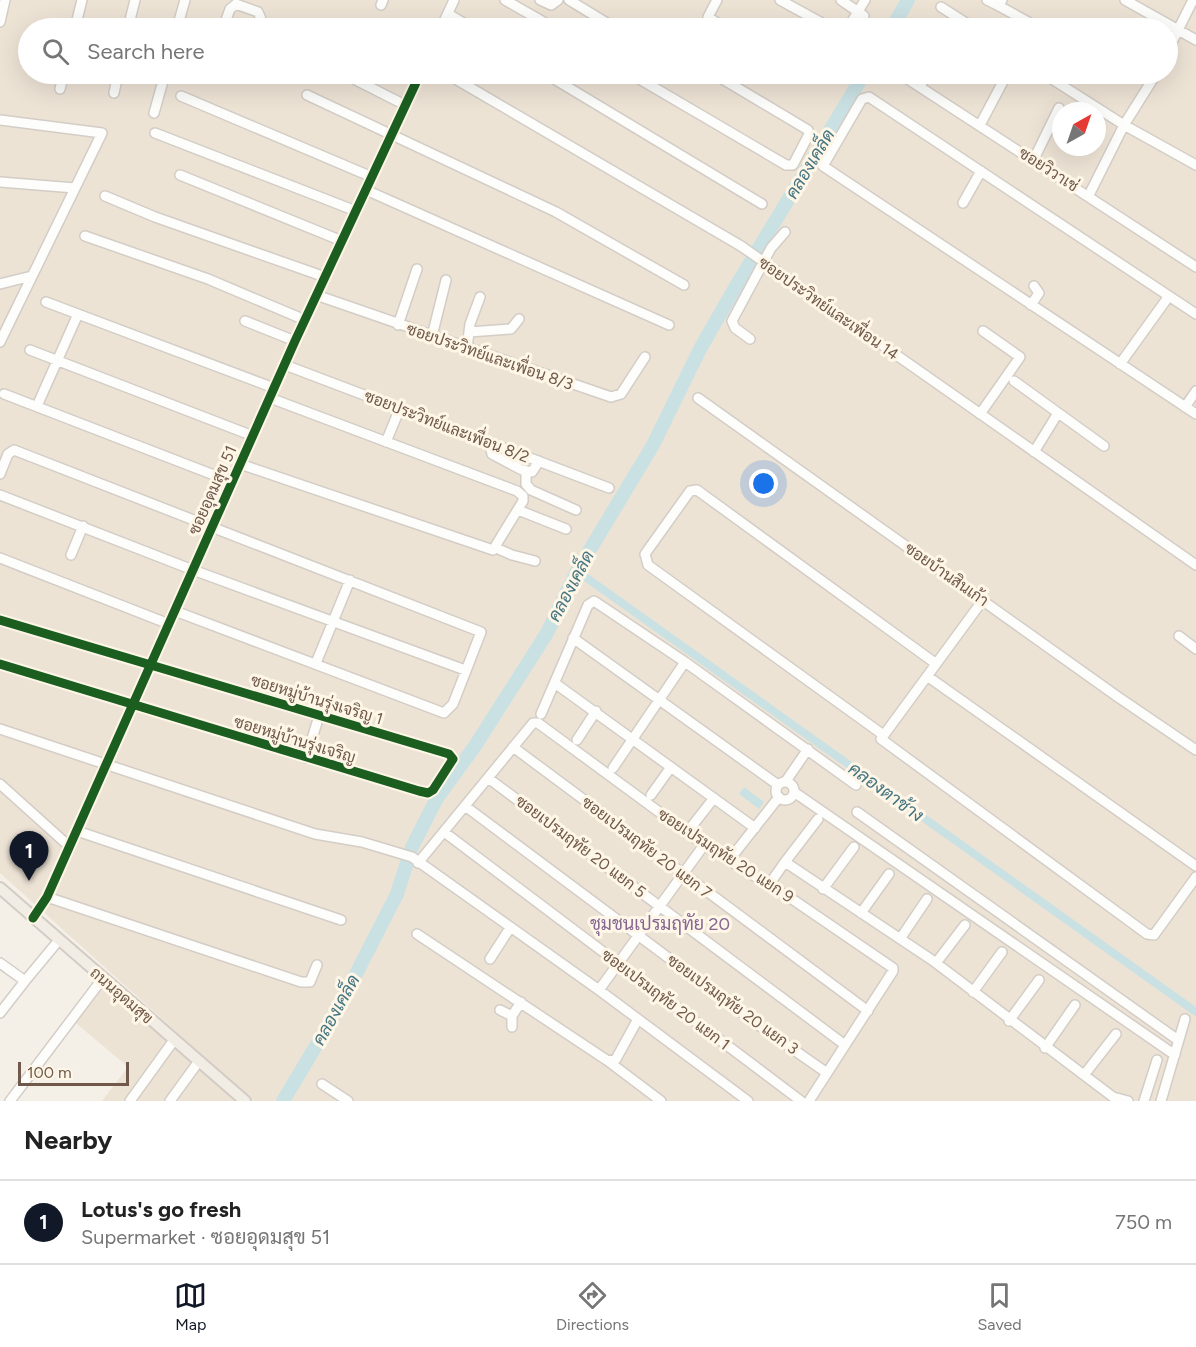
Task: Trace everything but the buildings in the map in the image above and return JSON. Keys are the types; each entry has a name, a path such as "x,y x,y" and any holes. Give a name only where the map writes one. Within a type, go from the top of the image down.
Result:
{"main road":[{"name":"ถนนอุดมสุข","path":"0,888 245,1101"}],"street":[{"path":"0,22 5,0"},
{"path":"78,18 82,0"},
{"path":"130,18 135,0"},
{"path":"180,18 185,0"},
{"path":"446,18 454,0"},
{"path":"505,0 536,18"},
{"path":"540,0 551,4 558,0"},
{"path":"569,0 599,18"},
{"path":"708,18 717,0"},
{"path":"780,0 813,18"},
{"path":"841,0 861,14"},
{"path":"857,18 866,0"},
{"path":"987,0 1000,3 1016,18"},
{"path":"1125,0 1156,18"},
{"path":"1178,28 1192,0"},
{"path":"227,18 234,4 258,12 261,18"},
{"path":"941,7 958,18"},
{"path":"448,14 455,18"},
{"path":"1178,31 1196,40"},
{"path":"60,88 61,84"},
{"path":"114,93 116,84"},
{"path":"154,113 162,84"},
{"path":"364,84 405,105"},
{"name":"ซอยอุดมสุข 51","path":"33,918 47,897 295,341 415,84"},
{"name":"ซอยประวิทย์และเพื่อน 14","path":"464,84 741,246 1196,565"},
{"path":"563,84 762,204"},
{"path":"648,84 790,166 804,145 808,130 731,84"},
{"name":"ซอยวิวาเช่","path":"917,84 1196,267"},
{"path":"980,125 1002,84"},
{"path":"1060,84 1125,125 1196,165"},
{"path":"1089,195 1125,125 1150,84"},
{"path":"307,95 556,212 684,285"},
{"path":"181,96 372,177"},
{"path":"1196,314 869,97 862,99 823,166 1196,414"},
{"path":"0,120 102,133 0,342"},
{"path":"1034,159 1052,122"},
{"path":"155,133 356,211"},
{"path":"963,203 981,171"},
{"path":"180,175 342,241"},
{"path":"0,182 75,188"},
{"path":"366,190 669,325"},
{"path":"105,196 155,217 325,277"},
{"path":"750,339 735,328 732,321 763,261 775,242 785,232"},
{"path":"85,236 208,279 305,320"},
{"path":"398,325 417,269"},
{"path":"0,284 32,276"},
{"path":"432,336 446,280"},
{"path":"1030,305 1040,293 1034,286"},
{"name":"ซอยประวิทย์และเพื่อน 8/3","path":"316,295 398,325 615,397 623,392 645,357"},
{"path":"1120,363 1169,296"},
{"path":"467,348 480,297"},
{"path":"46,302 272,393 386,442 517,492 523,496 518,510 496,548"},
{"path":"37,406 78,314"},
{"path":"470,332 512,329 519,319"},
{"path":"245,321 295,341"},
{"path":"980,414 1020,357 983,331"},
{"path":"30,351 253,436"},
{"name":"ซอยประวิทย์และเพื่อน 8/2","path":"285,365 609,488"},
{"path":"1014,381 1104,446"},
{"path":"1185,407 1196,390"},
{"path":"4,394 232,482"},
{"name":"ซอยบ้านสินเก้า","path":"698,398 1196,750"},
{"path":"386,442 400,408"},
{"path":"1034,452 1058,413"},
{"path":"489,443 492,454 526,471 535,470 539,461"},
{"path":"0,474 8,453 14,450 480,630 453,704 444,713 175,611"},
{"path":"240,464 493,550 496,548 535,561"},
{"path":"526,471 526,484 531,490 576,510"},
{"path":"882,734 648,565 645,554 690,491 697,490 935,663"},
{"path":"0,495 193,570 465,670"},
{"path":"518,510 566,530"},
{"path":"71,555 83,526"},
{"path":"0,558 169,624"},
{"path":"316,663 350,580"},
{"path":"983,600 882,734 883,742 1147,934 1154,935 1196,877"},
{"path":"541,714 556,684 588,605 594,601 685,662 856,785"},
{"name":"ซอยหมู่บ้านรุ่งเจริญ 1","path":"0,620 449,754 453,759 442,776"},
{"path":"1179,636 1196,649"},
{"path":"573,638 782,783 792,785 794,792 1175,1055"},
{"path":"613,768 685,662"},
{"name":"ซอยหมู่บ้านรุ่งเจริญ","path":"0,664 428,793 442,776"},
{"path":"927,676 1196,866"},
{"path":"556,684 633,737 754,828"},
{"path":"577,740 596,711"},
{"path":"306,758 319,716"},
{"name":"ซอยเปรมฤทัย 20 แยก 9","path":"513,747 533,723 538,723 704,845 795,901 892,966 893,971 868,1011"},
{"path":"0,729 315,834 362,842 412,858 638,1019 747,1101"},
{"path":"412,858 444,832 513,747"},
{"name":"ซอยเปรมฤทัย 20 แยก 7","path":"513,747 682,875 868,1011"},
{"path":"779,798 776,789 808,749"},
{"path":"651,795 671,767"},
{"name":"ซอยเปรมฤทัย 20 แยก 5","path":"488,778 845,1046"},
{"path":"0,784 70,846"},
{"path":"779,798 788,799 794,792"},
{"path":"692,826 714,798"},
{"path":"734,854 779,798"},
{"name":"ซอยเปรมฤทัย 20 แยก 3","path":"465,806 761,1027 827,1073"},
{"path":"857,812 1178,1040"},
{"path":"772,879 818,819"},
{"path":"77,831 341,920"},
{"name":"ซอยเปรมฤทัย 20 แยก 1","path":"444,832 801,1101"},
{"path":"598,990 704,845"},
{"path":"823,889 854,847"},
{"path":"785,862 936,963 1009,1021 1113,1097 1128,1101"},
{"path":"861,914 889,874"},
{"path":"47,897 301,982 310,982 316,965"},
{"path":"900,939 927,899"},
{"path":"936,963 965,925"},
{"path":"490,959 510,928"},
{"path":"417,934 608,1061 661,1101"},
{"path":"0,1013 59,940"},
{"path":"973,992 1002,952"},
{"path":"0,963 25,981"},
{"path":"10,1101 103,978"},
{"path":"1009,1021 1039,980"},
{"path":"512,1027 512,1016 520,1002"},
{"path":"1045,1048 1075,1005"},
{"path":"500,1010 512,1016"},
{"path":"809,1101 868,1011"},
{"path":"608,1061 616,1059 638,1019"},
{"path":"1161,1101 1185,1019"},
{"path":"1084,1075 1116,1034"},
{"path":"130,1101 174,1040"},
{"path":"1144,1101 1157,1060"},
{"path":"170,1101 199,1061"},
{"path":"322,1084 348,1101"}],"shaded area":[{"path":"0,0 1196,0 1196,1101 253,1101 0,873"},
{"path":"103,979 242,1101 102,1101 128,1067 71,1019"}],"water":[{"path":"744,787 764,802 759,809 739,794"}],"waterway":[{"name":"คลองเคล็ด","path":"898,18 908,0"},
{"name":"คลองเคล็ด","path":"283,1101 338,1009 397,894 412,847 437,798 475,746 547,633 577,571 653,445 700,349 858,84"},
{"name":"คลองตาช้าง","path":"577,571 1196,1012"}],"cycle path":[{"path":"33,918 47,897 295,341 415,84"},
{"path":"0,620 449,754 453,759 433,790 428,793 0,664"}],"place":[{"name":"Lotus's go fresh","path":"29,881"}],"district":[{"name":"ชุมชนเปรมฤทัย 20","path":"660,924"}]}
